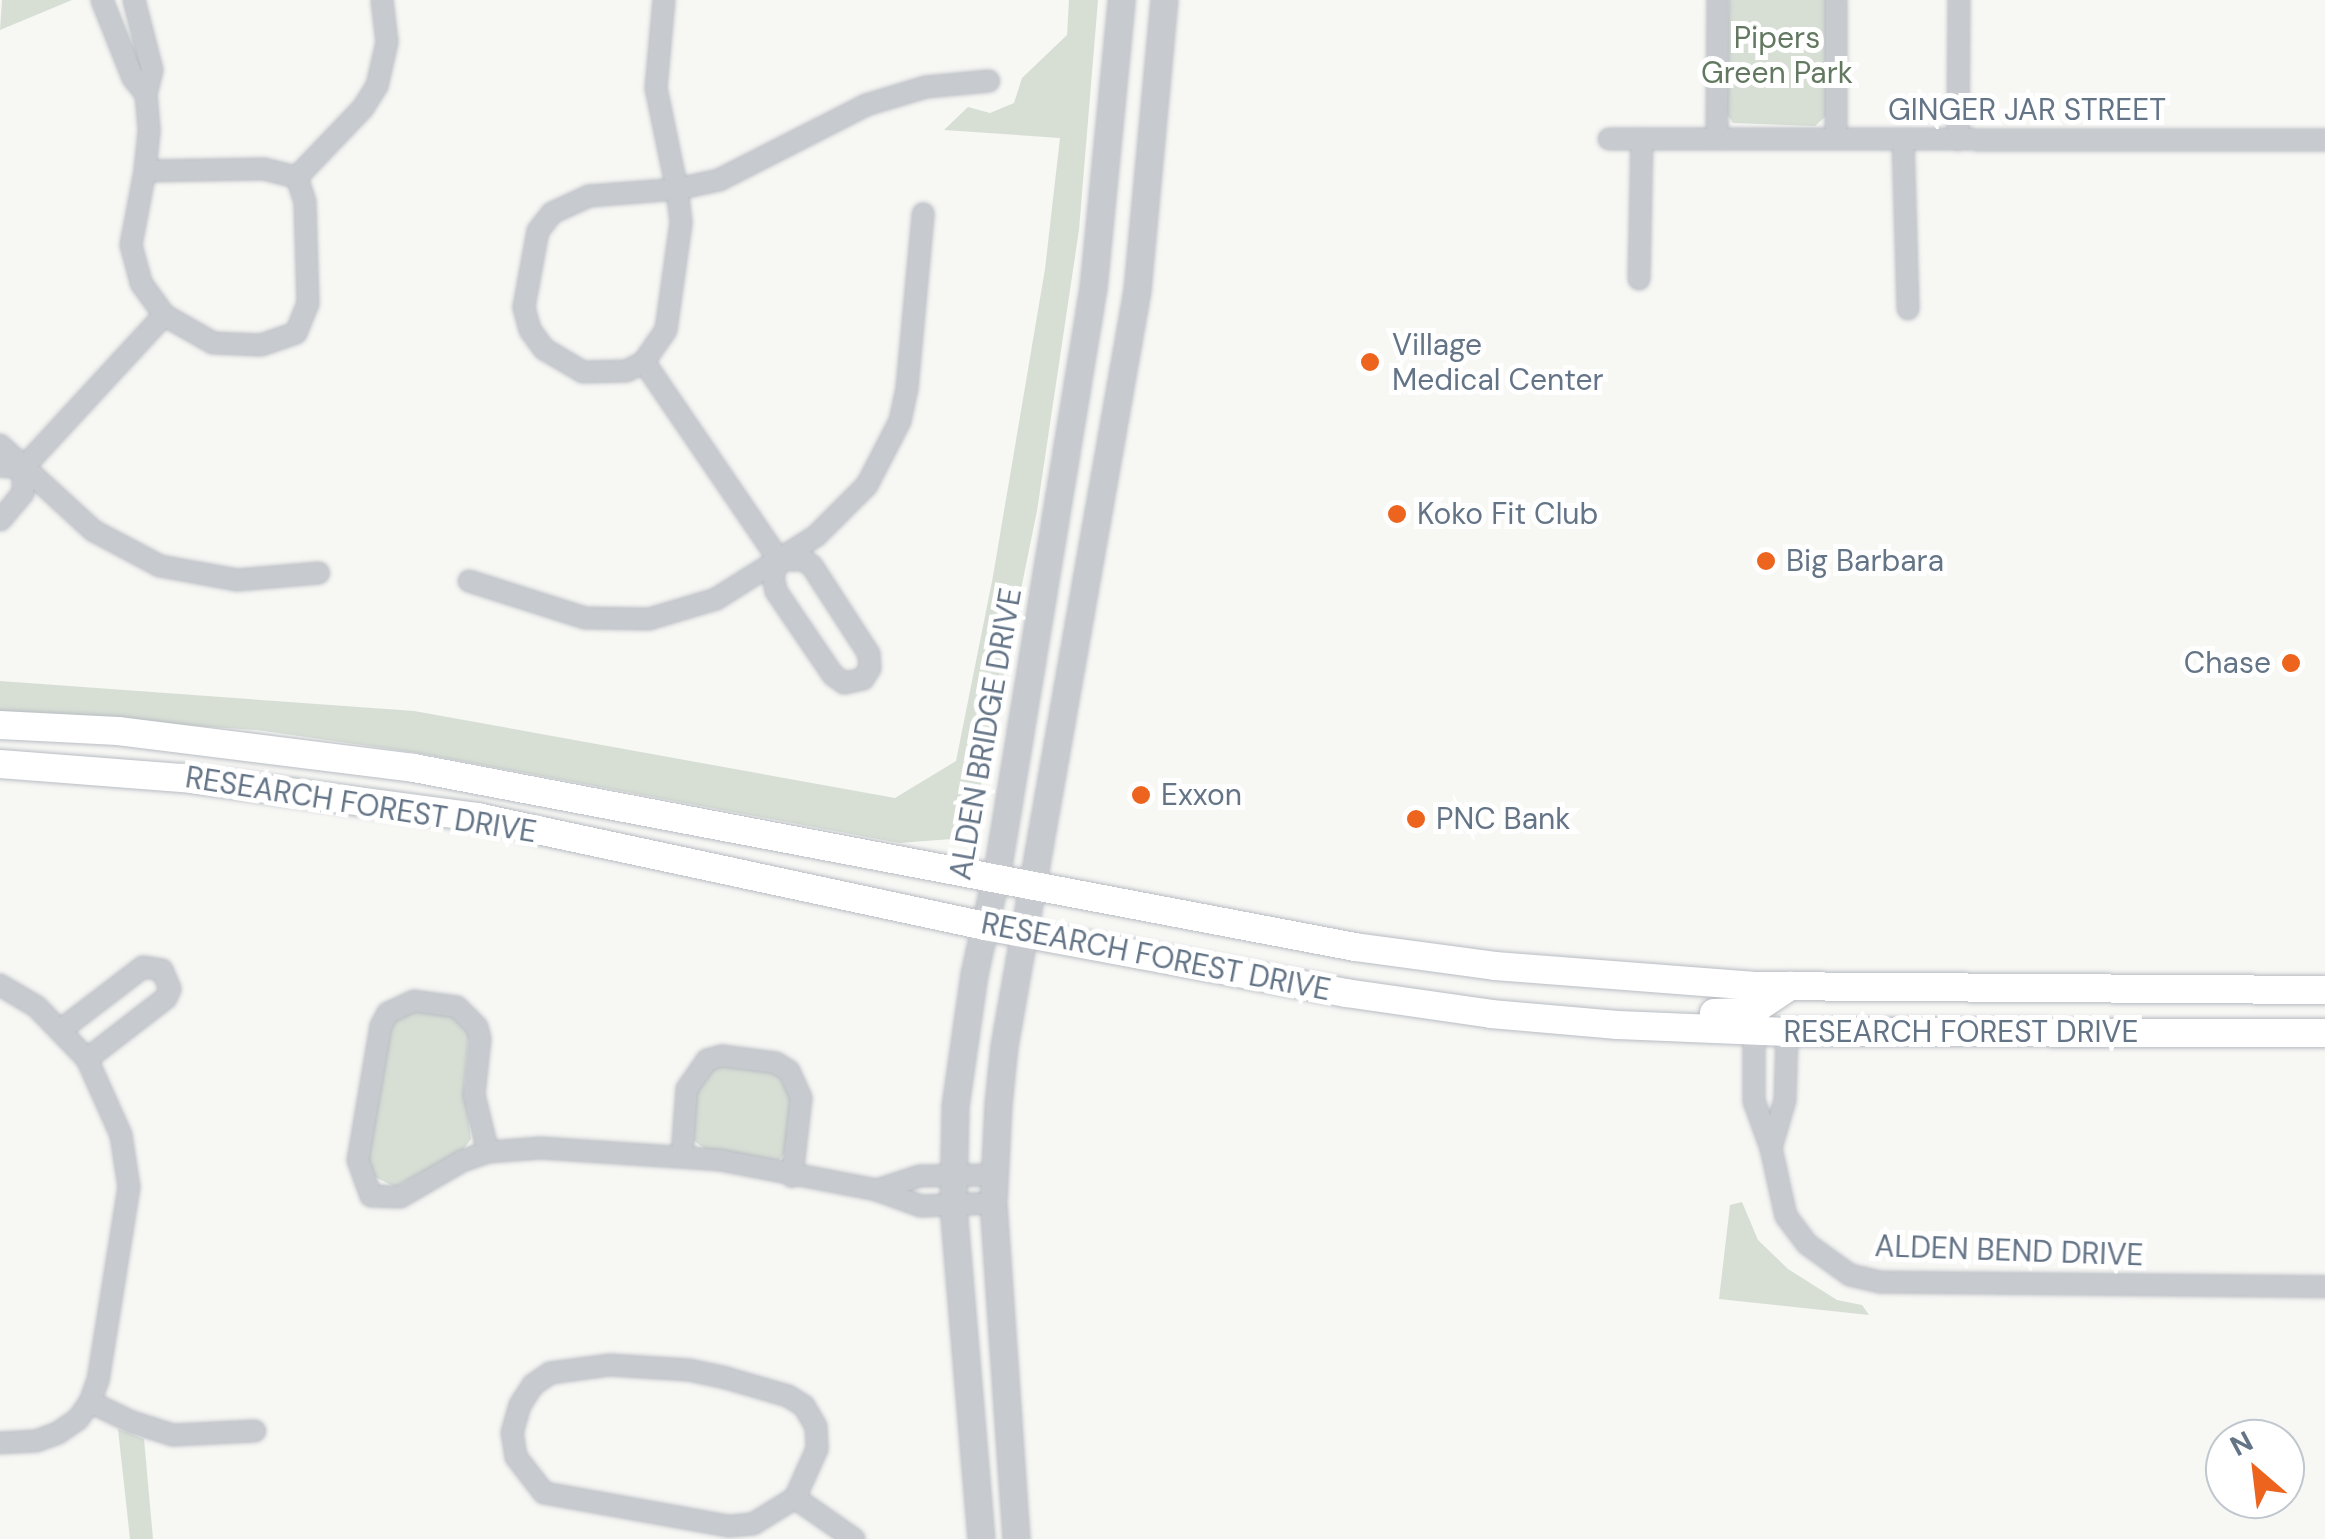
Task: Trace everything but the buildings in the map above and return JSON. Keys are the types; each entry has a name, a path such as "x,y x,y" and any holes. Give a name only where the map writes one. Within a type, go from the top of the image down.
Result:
{"main road":[{"name":"RESEARCH FOREST DRIVE","path":"0,725 118,731 414,768 1355,948 1495,966 1622,980 1790,986 2325,990"},
{"name":"RESEARCH FOREST DRIVE","path":"0,764 184,778 477,817 1024,934 1366,996 1491,1014 1787,1032 2325,1033"},
{"path":"1650,1026 1676,1015 1750,1012 1790,986"},
{"path":"1754,1030 1781,1008 1857,1002 1888,987"}],"street":[{"path":"102,0 133,78 146,94"},
{"path":"134,0 152,70 146,94 149,132 145,171 131,246 141,284 164,315 213,343 261,345 296,333 308,304 305,202 297,177"},
{"path":"297,177 363,108 376,86 387,42 382,0"},
{"path":"664,0 656,88 677,188 680,255 666,330 644,362 626,371 583,372 544,349 530,330 524,307 538,231 570,201 677,188 719,180 753,166 866,104 897,94 989,81"},
{"name":"ALDEN BRIDGE DRIVE","path":"981,1539 952,1205 958,1087 1093,288 1121,0"},
{"path":"1016,1539 993,1204 1004,1046 1137,290 1164,0"},
{"path":"1717,139 1718,0"},
{"path":"1836,0 1836,139"},
{"path":"1958,140 1959,0"},
{"name":"GINGER JAR STREET","path":"1608,139 2325,140"},
{"path":"1640,280 1642,139"},
{"path":"1902,140 1908,308"},
{"path":"145,171 264,170 297,177"},
{"path":"469,581 584,618 649,620 716,599 816,536 867,485 900,421 908,388 923,214"},
{"path":"0,520 24,493 23,468 164,315"},
{"path":"644,362 780,560"},
{"path":"0,446 94,531 160,566 238,580 319,573"},
{"path":"0,466 23,468"},
{"path":"780,560 804,560 812,566 869,654 870,668 863,679 844,683 833,675 776,591 773,576 780,560"},
{"path":"62,1029 143,966 162,970 170,989 166,998 88,1059"},
{"path":"0,985 62,1029 88,1059 117,1122 129,1187 98,1380 90,1402 78,1419 58,1433 36,1441 0,1444"},
{"path":"488,1152 474,1095 480,1039 477,1026 457,1007 414,1001 400,1006 381,1026 358,1160 372,1196 400,1197 462,1161 488,1152 540,1148 682,1155 877,1190 921,1206 993,1204"},
{"name":"ALDEN BEND DRIVE","path":"1754,1030 1754,1100 1771,1148 1786,1216 1807,1244 1850,1275 1881,1282 2325,1287"},
{"name":"ALDEN BEND DRIVE","path":"1771,1148 1785,1100 1787,1032"},
{"path":"682,1155 687,1089 707,1060 722,1056 776,1063 789,1072 801,1098 792,1176"},
{"path":"877,1190 920,1176 994,1175"},
{"path":"610,1365 690,1370 788,1396 804,1406 816,1427 817,1449 795,1498 752,1524 728,1526 558,1499 528,1478 516,1457 512,1433 520,1405 533,1385 550,1373 610,1365"},
{"path":"90,1402 142,1426 173,1434 255,1432"},
{"path":"795,1498 854,1539"}],"green space":[{"path":"2,0 72,0 0,30"},
{"path":"1069,0 1098,0 1079,230 1037,511 977,804 964,831 952,839 899,843 418,753 257,730 0,713 0,681 414,711 895,798 956,761 993,576 1045,269 1060,138 944,130 968,107 990,113 1014,103 1022,78 1067,35"},
{"name":"Pipers Green Park","path":"1729,0 1829,0 1827,115 1815,126 1733,123 1725,111"},
{"path":"417,1008 452,1015 469,1034 464,1084 471,1139 461,1153 395,1187 373,1176 365,1156 388,1028 393,1019"},
{"path":"726,1063 772,1071 786,1082 791,1100 788,1149 779,1160 768,1163 705,1149 693,1140 696,1087 710,1067"},
{"path":"1742,1202 1758,1240 1788,1269 1837,1300 1862,1305 1869,1315 1719,1299 1730,1205"},
{"path":"118,1429 144,1439 153,1539 130,1539"}],"place":[{"name":"Village Medical Center","path":"1370,362"},
{"name":"Koko Fit Club","path":"1397,514"},
{"name":"Big Barbara","path":"1766,561"},
{"name":"Chase","path":"2291,663"},
{"name":"Exxon","path":"1141,795"},
{"name":"PNC Bank","path":"1416,819"}]}
